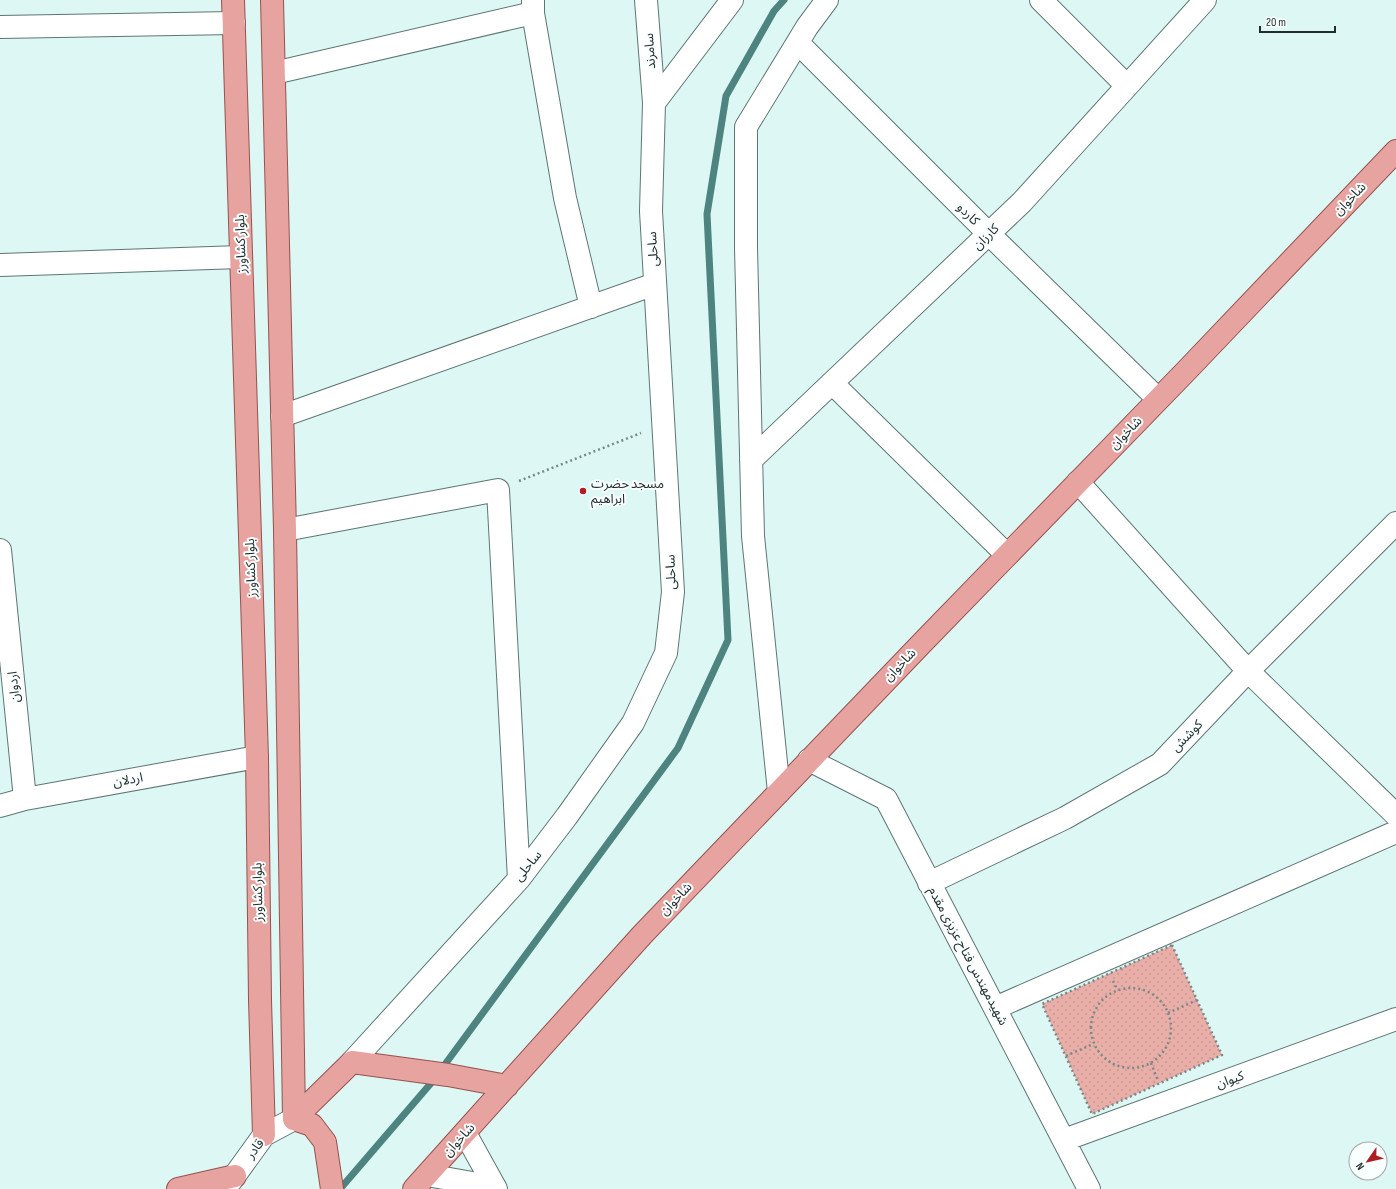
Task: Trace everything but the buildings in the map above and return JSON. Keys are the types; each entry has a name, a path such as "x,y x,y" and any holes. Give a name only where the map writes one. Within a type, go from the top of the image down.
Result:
{"main road":[{"name":"بلوار کشاورز","path":"234,0 257,757 260,1000 264,1135"},
{"path":"272,0 285,530 294,1119"},
{"name":"شاخوان","path":"421,1182 642,935 809,760 1395,155"},
{"path":"294,1119 363,1063 507,1086"},
{"path":"294,1119 312,1125 325,1142 332,1189"},
{"path":"178,1189 230,1182"}],"street":[{"name":"سامرند","path":"646,0 654,103"},
{"path":"654,103 732,0"},
{"path":"779,792 753,536 746,248 746,127 807,27 827,0"},
{"path":"1041,0 1127,86"},
{"name":"کارزان","path":"751,460 1022,202 1205,0"},
{"path":"274,72 533,6 565,198 591,307"},
{"path":"0,27 234,23"},
{"name":"کاردو","path":"798,43 989,234 1158,399"},
{"name":"ساحلی","path":"363,1063 519,879 568,816 633,723 666,653 672,592 651,211 654,103"},
{"path":"0,265 241,257"},
{"path":"282,416 655,284"},
{"path":"832,383 1007,555"},
{"path":"1078,482 1248,671 1396,815"},
{"path":"285,530 498,490 519,879"},
{"name":"کوشش","path":"929,883 1065,818 1160,764 1248,671 1396,523"},
{"name":"اردوان","path":"0,550 4,630 25,799"},
{"name":"اردلان","path":"0,806 25,799 257,757"},
{"name":"شهیدمهندس فتاح عزیزی مقدم","path":"809,760 886,799 1089,1189"},
{"path":"995,1008 1396,832"},
{"name":"کیوان","path":"1064,1140 1396,1019"},
{"name":"قادر","path":"230,1182 264,1135 294,1119"},
{"path":"465,1133 496,1188"},
{"path":"421,1182 496,1188"}],"path":[{"path":"498,490 663,424"},
{"path":"1172,945 1197,1000 1222,1055 1092,1114 1042,1004 1172,945"},
{"path":"1130,987 1144,989 1155,995 1164,1005 1168,1013 1172,1031 1168,1044 1161,1055 1151,1063 1138,1068 1124,1068 1112,1064 1101,1055 1093,1044 1090,1031 1092,1018 1097,1005 1106,996 1117,990 1130,987"},
{"path":"1168,1013 1197,1000"},
{"path":"1066,1056 1093,1044"},
{"path":"1151,1063 1159,1084"}],"shaded area":[{"path":"1172,945 1222,1055 1092,1114 1042,1004"}],"waterway":[{"path":"340,1189 432,1082 678,748 728,640 707,214 726,96 774,11 784,0"}],"place":[{"name":"مسجد حضرت ابراهیم","path":"583,491"}]}
